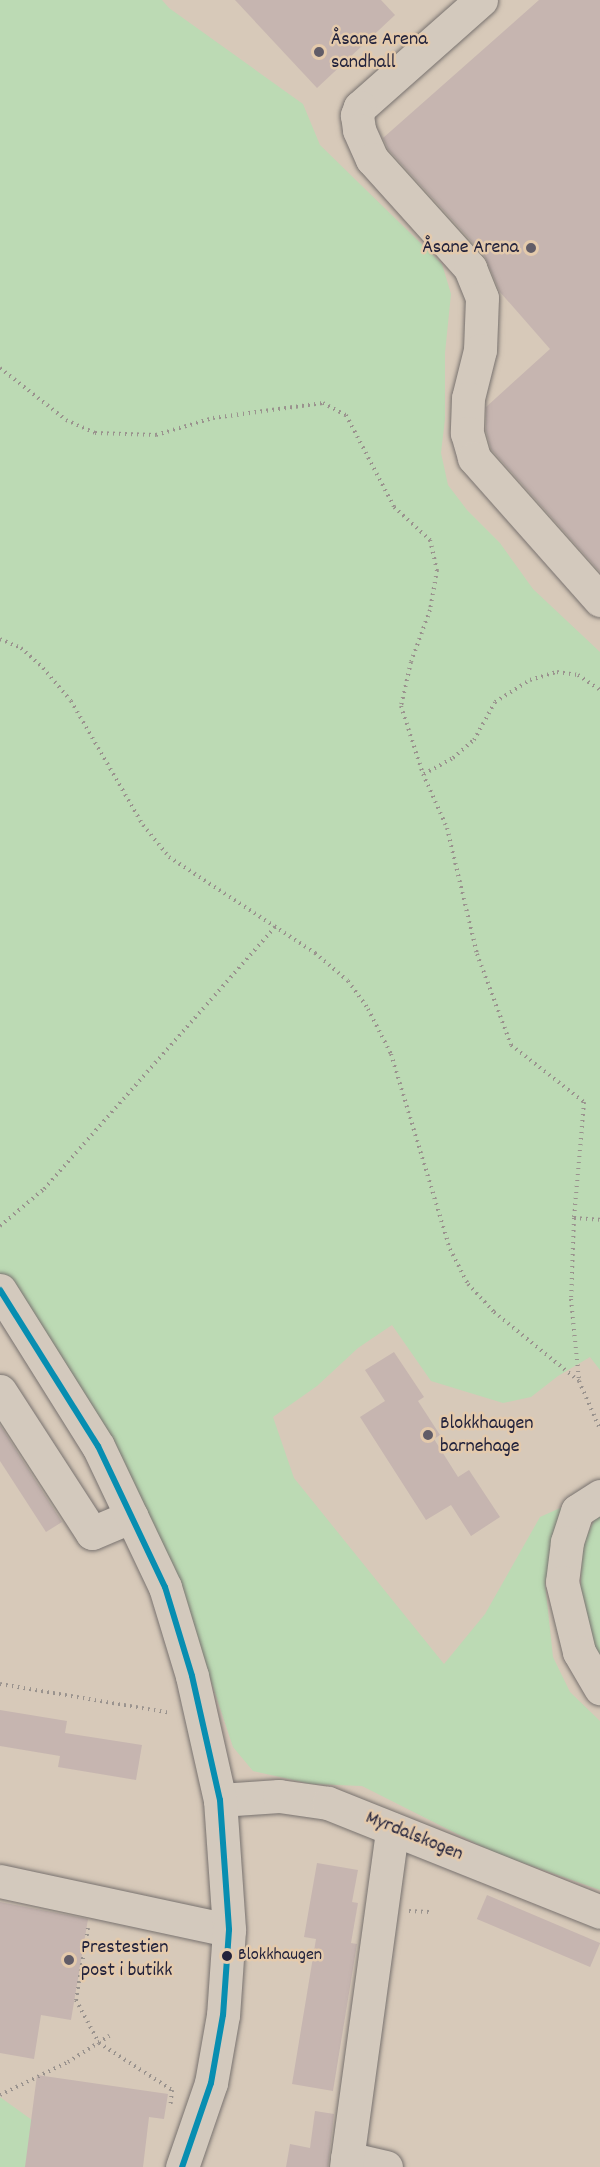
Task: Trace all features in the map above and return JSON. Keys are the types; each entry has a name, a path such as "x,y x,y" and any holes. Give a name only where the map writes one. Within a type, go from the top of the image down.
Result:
{"street":[{"path":"481,0 360,107 357,115 359,130 372,159 470,268 482,298 480,350 468,398 467,432 474,458 600,600"},
{"path":"2,1298 99,1446 165,1587 192,1676 220,1800 229,1930 223,2015 211,2083 182,2167"},
{"path":"0,1391 92,1533 132,1516"},
{"path":"600,1496 578,1511 567,1542 562,1582 579,1652 600,1688"},
{"name":"Myrdalskogen","path":"220,1800 279,1796 328,1803 600,1912"},
{"path":"387,2167 346,2163 392,1829"},
{"path":"0,1881 92,1900 150,1924 229,1930"}],"path":[{"path":"0,368 66,420 94,433 156,435 213,418 323,403 345,415 394,507 430,540 437,570 430,610 411,662 401,706 423,774 447,828 477,954 511,1045 584,1102 574,1218 571,1299 579,1381 600,1429"},
{"path":"0,639 21,648 43,668 72,701 143,825 169,857 315,953 348,981 368,1009 391,1054 450,1249 468,1284 494,1312 579,1381"},
{"path":"423,774 453,758 474,740 495,702 530,680 557,672 578,675 600,690"},
{"path":"0,1227 44,1190 276,926"},
{"path":"574,1218 600,1220"},
{"path":"0,1684 175,1714"},
{"path":"92,1900 76,2000 99,2043 172,2090 169,2110"},
{"path":"0,2095 68,2062 109,2036"}],"green space":[{"path":"0,0 162,0 169,8 303,104 320,145 442,264 451,294 445,353 445,419 441,453 448,485 467,510 500,543 533,589 600,652 600,1370 590,1357 558,1376 531,1397 503,1403 431,1381 392,1325 358,1348 317,1386 273,1417 294,1478 444,1664 485,1614 540,1517 587,1496 561,1524 545,1583 553,1657 570,1692 600,1721 600,1890 495,1853 362,1786 311,1784 253,1771 233,1747 192,1624 0,1306"},
{"path":"600,1508 600,1664 580,1621 582,1546"},
{"path":"0,2097 79,2154 88,2167 0,2167"}],"building":[{"name":"Åsane Arena sandhall","path":"235,0 381,0 395,15 317,88"},
{"name":"Åsane Arena","path":"539,0 600,0 600,572 491,449 486,431 486,407 550,349 500,292 484,255 388,149 383,138"},
{"path":"394,1352 424,1397 418,1401 440,1435 434,1439 458,1477 469,1470 500,1517 471,1536 451,1505 426,1520 360,1417 385,1401 365,1370"},
{"path":"0,1425 62,1522 46,1532 0,1461"},
{"path":"0,1710 67,1721 65,1733 142,1745 136,1780 58,1767 60,1756 0,1746"},
{"path":"317,1863 358,1870 352,1902 358,1903 351,1943 357,1944 333,2091 292,2084 316,1939 304,1937"},
{"path":"487,1895 600,1943 590,1967 477,1919"},
{"path":"0,1902 88,1919 71,2020 41,2015 34,2059 0,2053"},
{"path":"37,2075 168,2094 164,2119 149,2117 143,2167 25,2167"},
{"path":"315,2111 334,2114 328,2167 286,2167 290,2144 310,2148"}],"transit line":[{"path":"0,1290 98,1446 165,1587 192,1676 220,1800 229,1930 223,2015 211,2083 182,2167"}],"place":[{"name":"Åsane Arena sandhall","path":"319,52"},
{"name":"Åsane Arena","path":"531,248"},
{"name":"Blokkhaugen barnehage","path":"428,1435"},
{"name":"Blokkhaugen","path":"227,1956"},
{"name":"Prestestien post i butikk","path":"69,1960"}]}
